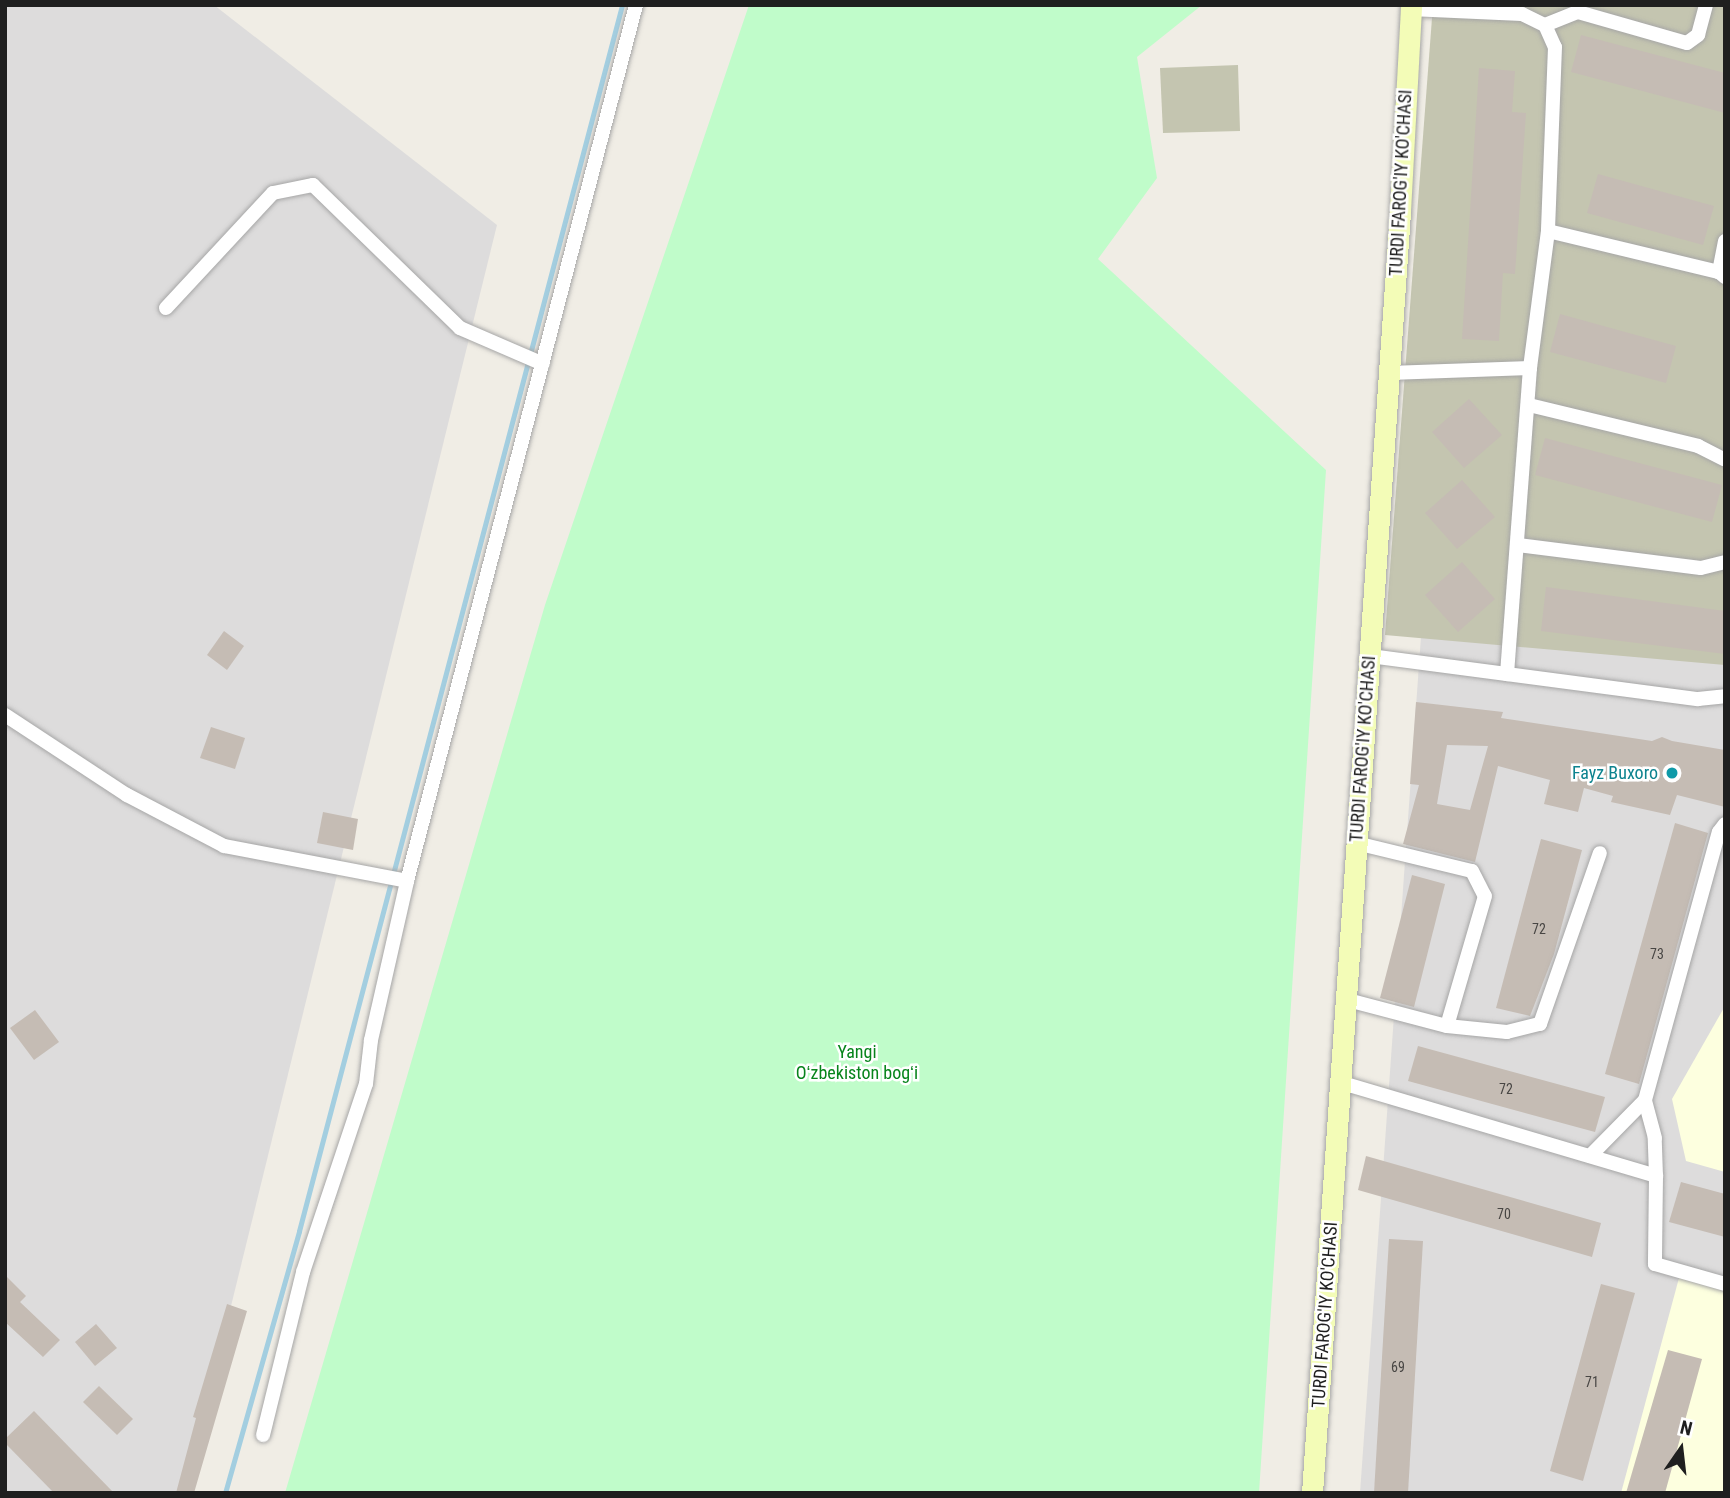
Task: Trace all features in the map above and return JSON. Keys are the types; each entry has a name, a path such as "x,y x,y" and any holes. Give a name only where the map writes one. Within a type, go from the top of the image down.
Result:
{"main road":[{"name":"TURDI FAROG'IY KO'CHASI","path":"1312,1493 1389,373 1410,7"}],"street":[{"path":"263,1435 303,1272 366,1084 371,1040 407,881 534,361 636,5"},
{"path":"1545,25 1578,12 1687,43 1698,35 1706,5"},
{"path":"1410,7 1522,14 1545,25 1555,47 1548,231 1530,368 1507,674"},
{"path":"166,308 273,193 313,185 460,328 534,361"},
{"path":"1548,231 1722,274 1725,241"},
{"path":"1389,373 1530,368"},
{"path":"1529,405 1698,446 1725,460"},
{"path":"1518,545 1701,568 1725,562"},
{"path":"1370,656 1698,699 1725,696"},
{"path":"5,715 127,795 225,846 407,881"},
{"path":"1590,1156 1645,1100 1719,832 1725,824"},
{"path":"1356,843 1472,871 1485,896 1447,1026"},
{"path":"1344,999 1447,1026 1507,1032 1540,1024 1600,853"},
{"path":"1339,1082 1656,1176"},
{"path":"1645,1100 1655,1138 1655,1264 1725,1284"}],"shaded area":[{"path":"5,5 214,5 497,225 185,1493 5,1493"},
{"path":"1433,5 1725,5 1725,665 1385,635"},
{"path":"1466,5 1725,5 1725,1493 1360,1493"},
{"path":"1238,65 1240,131 1163,133 1160,68"},
{"path":"1725,1006 1725,1172 1686,1161 1672,1099"},
{"path":"1679,1278 1725,1291 1725,1493 1621,1493"}],"green space":[{"name":"Yangi Oʻzbekiston bogʻi","path":"749,5 1202,5 1137,57 1157,178 1098,259 1326,470 1259,1493 285,1493 545,605"}],"building":[{"path":"1581,35 1725,73 1725,113 1571,72"},
{"path":"1479,68 1515,71 1512,112 1526,113 1515,274 1503,273 1499,341 1462,339"},
{"path":"1598,174 1714,206 1703,245 1587,213"},
{"path":"1560,314 1676,346 1666,383 1550,352"},
{"path":"1469,399 1502,435 1464,468 1432,432"},
{"path":"1545,438 1722,485 1712,522 1535,475"},
{"path":"1462,480 1495,517 1457,549 1425,513"},
{"path":"1462,562 1495,599 1458,632 1425,595"},
{"path":"1546,587 1725,611 1725,654 1541,631"},
{"path":"224,631 244,646 227,670 207,655"},
{"path":"1416,702 1503,712 1501,718 1652,741 1662,737 1725,750 1725,807 1677,795 1670,815 1611,802 1613,796 1584,788 1578,812 1544,804 1550,780 1498,766 1475,862 1403,844 1419,785 1410,784","holes":["1447,745 1488,746 1470,810 1437,804"]},
{"path":"211,727 245,738 235,769 200,758"},
{"path":"323,812 358,819 353,850 317,843"},
{"path":"1675,823 1708,833 1639,1084 1605,1074"},
{"path":"1541,839 1582,850 1554,954 1530,1016 1496,1008"},
{"path":"1412,875 1445,884 1414,1007 1380,998"},
{"path":"35,1010 59,1042 34,1060 10,1028"},
{"path":"1418,1046 1605,1097 1595,1132 1408,1081"},
{"path":"1366,1156 1601,1223 1592,1257 1358,1190"},
{"path":"1681,1182 1725,1194 1725,1237 1669,1222"},
{"path":"1389,1239 1423,1241 1408,1493 1374,1493"},
{"path":"5,1275 26,1296 20,1302 60,1340 43,1357 5,1322"},
{"path":"1601,1284 1635,1293 1583,1481 1550,1471"},
{"path":"227,1304 247,1311 194,1493 176,1493 196,1418 193,1417"},
{"path":"96,1324 117,1348 95,1366 75,1342"},
{"path":"1668,1350 1702,1359 1665,1493 1626,1493"},
{"path":"99,1386 133,1419 117,1435 83,1402"},
{"path":"34,1411 114,1493 54,1493 5,1443 5,1439"}],"waterway":[{"path":"225,1493 299,1231 622,5"}],"place":[{"name":"Fayz Buxoro","path":"1672,773"}]}
